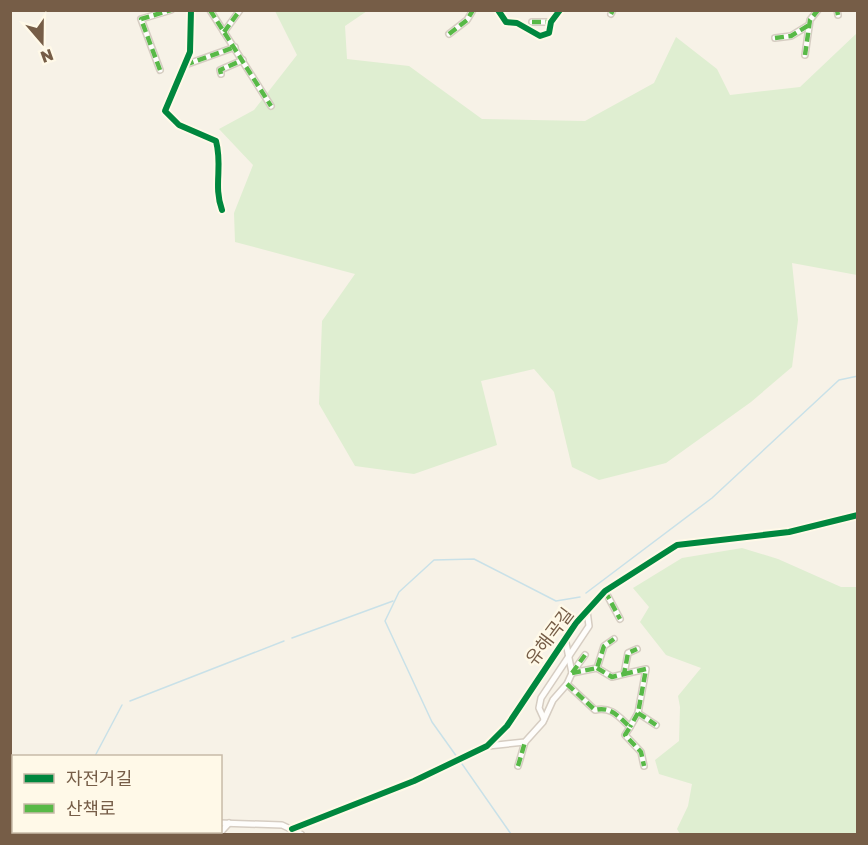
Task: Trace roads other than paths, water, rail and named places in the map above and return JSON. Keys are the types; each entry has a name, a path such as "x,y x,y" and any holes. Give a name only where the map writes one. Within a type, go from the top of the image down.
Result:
{"street":[{"path":"160,70 141,19 171,10"},
{"path":"191,10 190,45 185,65 165,111 179,125 216,141 221,166 217,193 222,210"},
{"path":"210,10 271,106"},
{"path":"224,32 240,10"},
{"path":"450,34 467,20 473,10"},
{"path":"498,10 506,22 517,23 535,35 549,33 551,22 560,10"},
{"path":"805,55 809,25 818,10"},
{"path":"532,22 551,22"},
{"path":"775,38 791,36 809,25"},
{"path":"185,65 235,47"},
{"path":"221,74 220,70 243,60"},
{"name":"유해곡길","path":"295,833 446,767 487,746 507,726 587,610 606,591 677,545 789,532 858,515"},
{"path":"606,591 620,619"},
{"path":"544,719 539,708 541,698 567,655 589,626 587,610"},
{"path":"566,638 567,655 572,673"},
{"path":"597,668 604,646 614,639"},
{"path":"624,674 628,653 637,649"},
{"path":"518,766 525,742 544,719 553,700 567,684 585,656"},
{"path":"572,673 597,668 612,677 646,669 638,713 626,735 642,752 644,766"},
{"path":"567,684 595,710 603,708 614,712 630,727"},
{"path":"638,713 656,725"},
{"path":"487,746 525,742"},
{"path":"222,823 268,824 295,833"},
{"path":"222,831 229,823"}],"waterway":[{"path":"586,593 712,498 839,380 858,376"},
{"path":"457,757 432,722 385,621 399,592 434,560 474,559 556,601 580,597"},
{"path":"292,638 393,601"},
{"path":"130,701 284,641"},
{"path":"96,755 122,705"},
{"path":"460,761 511,834"}]}
